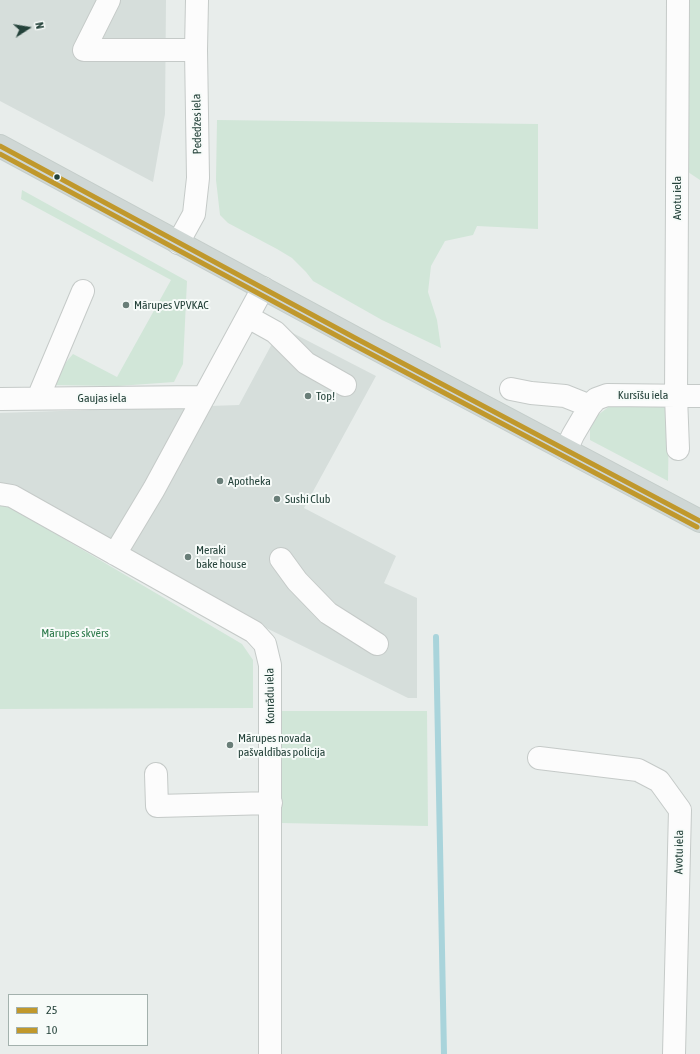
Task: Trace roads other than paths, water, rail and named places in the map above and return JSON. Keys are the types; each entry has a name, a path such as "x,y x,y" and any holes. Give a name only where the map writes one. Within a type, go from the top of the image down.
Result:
{"main road":[{"path":"0,146 178,243 700,521"}],"street":[{"path":"109,0 84,50 196,50"},
{"name":"Pededzes iela","path":"178,243 194,214 198,178 196,50 197,0"},
{"name":"Avotu iela","path":"678,0 676,396 678,449"},
{"path":"115,554 154,489 263,288"},
{"path":"38,398 83,291"},
{"path":"250,312 275,332 306,363 345,386"},
{"path":"511,389 531,393 565,396 590,406"},
{"name":"Kursīšu iela","path":"566,450 590,406 596,399 607,395 700,396"},
{"name":"Gaujas iela","path":"0,399 204,397"},
{"name":"Konrādu iela","path":"0,494 12,496 254,632 266,644 270,665 270,1054"},
{"path":"281,559 298,582 328,613 377,644"},
{"name":"Avotu iela","path":"539,758 638,770 659,782 680,810 674,1054"},
{"path":"156,774 157,806 271,803"}],"waterway":[{"path":"436,637 444,1054"}],"place":[{"name":"Mārupes VPVKAC","path":"126,305"},
{"name":"Top!","path":"308,396"},
{"name":"Apotheka","path":"220,481"},
{"name":"Sushi Club","path":"277,499"},
{"name":"Meraki bake house","path":"188,557"},
{"name":"Mārupes novada pašvaldības policija","path":"230,745"}],"park label":[{"name":"Mārupes skvērs","path":"75,633"}]}
